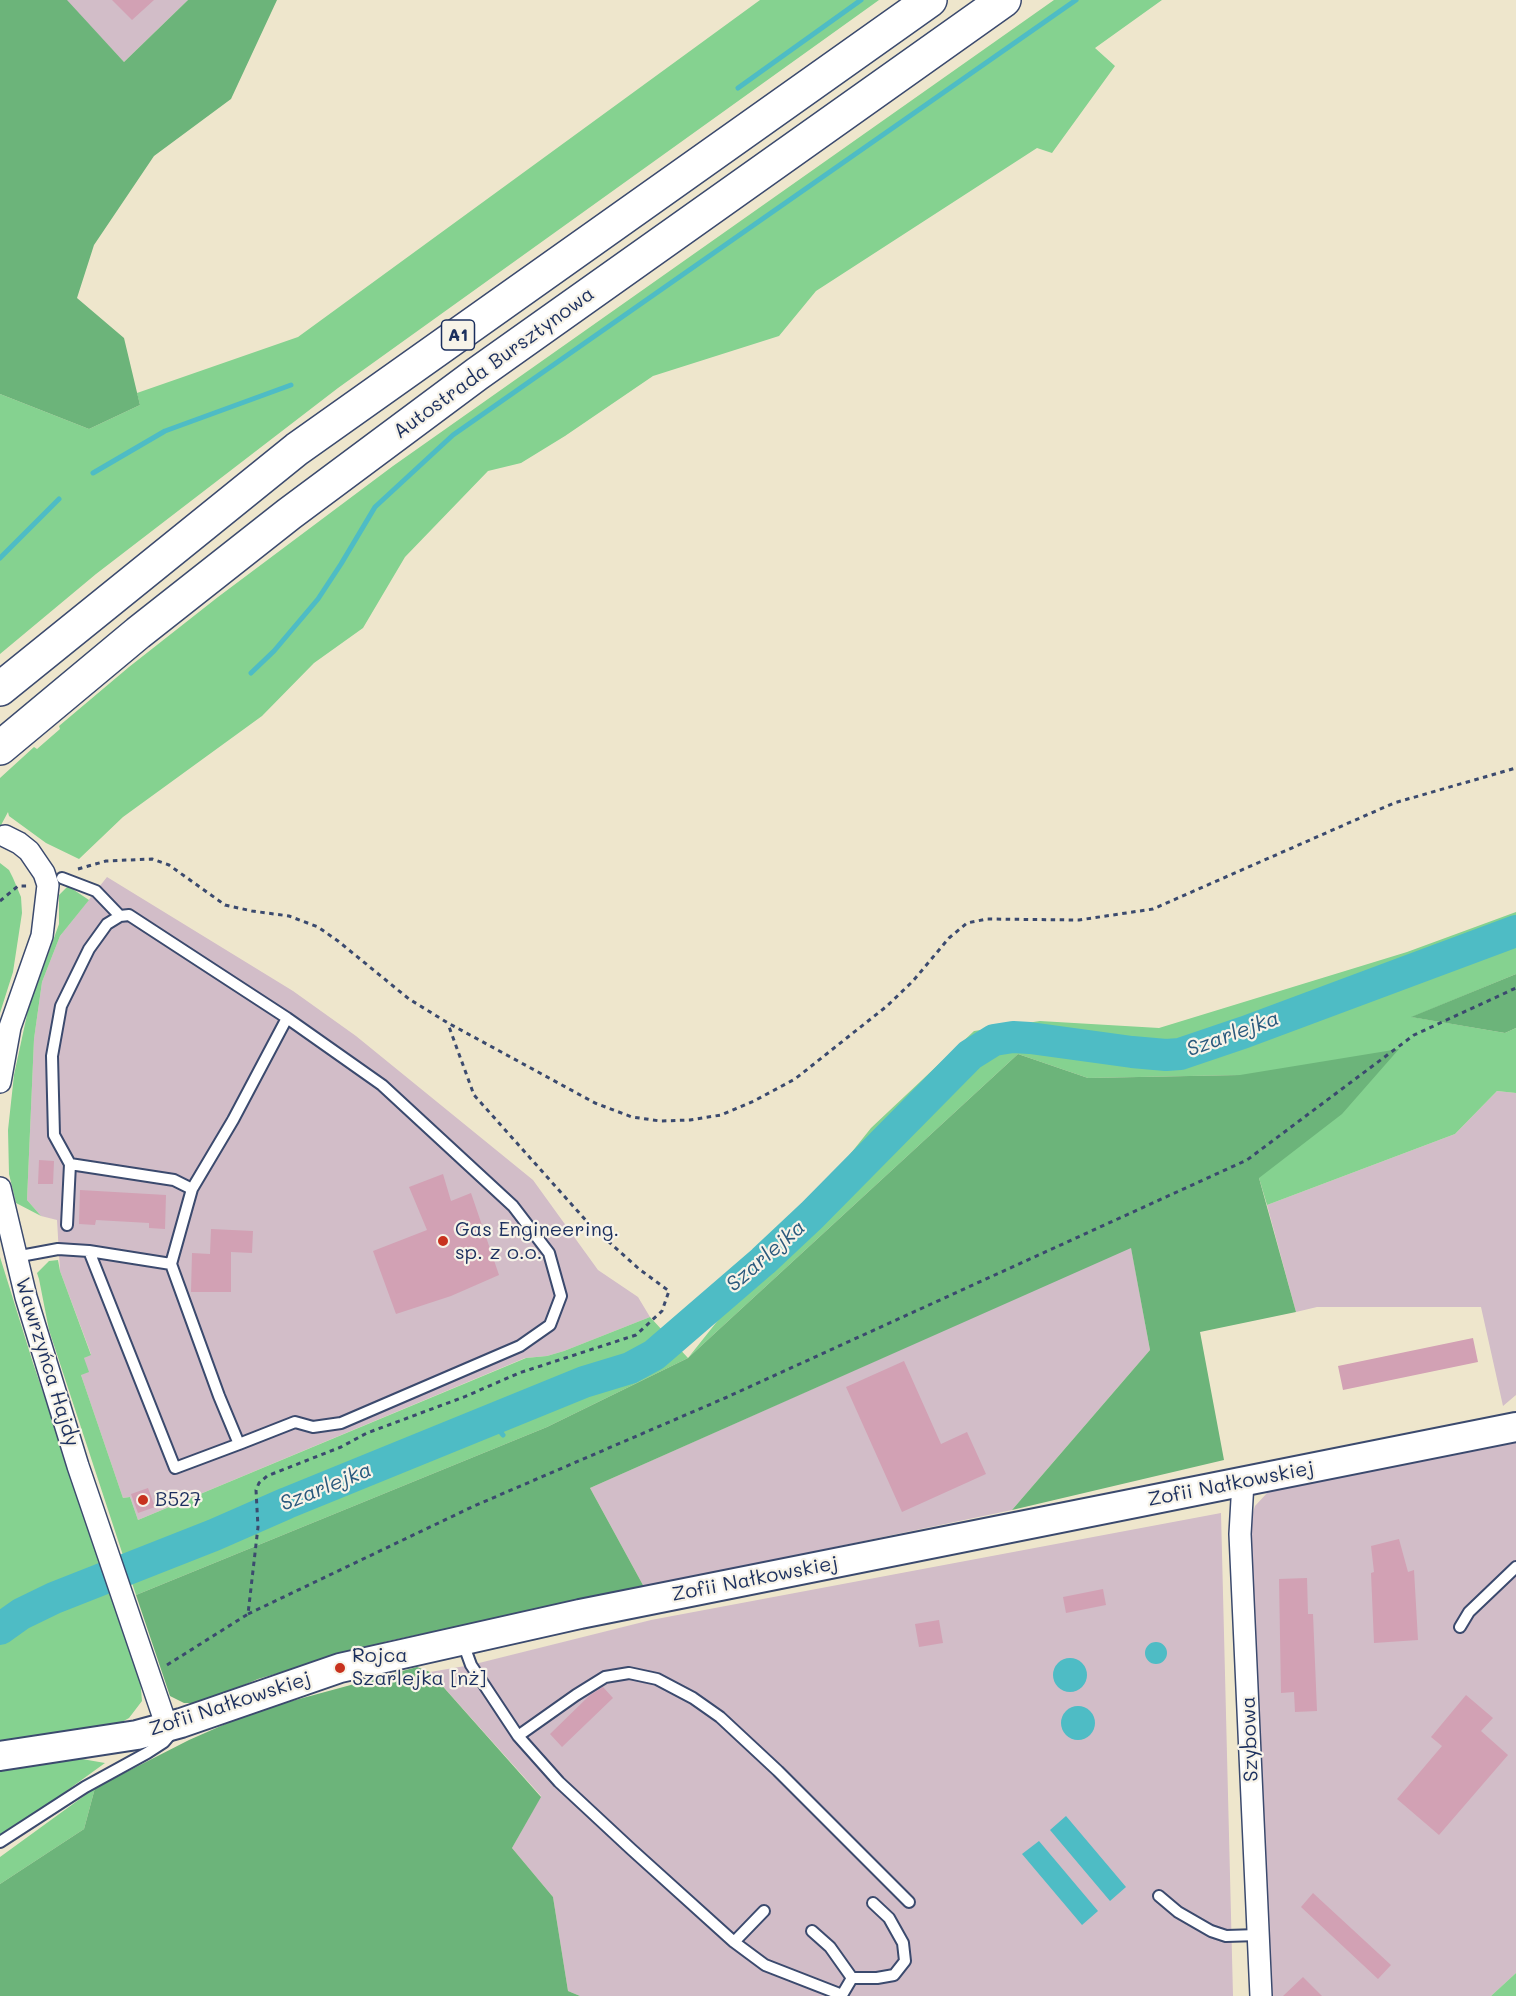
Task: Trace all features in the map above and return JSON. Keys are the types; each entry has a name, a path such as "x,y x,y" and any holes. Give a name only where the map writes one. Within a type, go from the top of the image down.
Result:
{"highway":[{"name":"A1","path":"0,689 297,449 930,0"},
{"name":"Autostrada Bursztynowa","path":"0,748 138,633 289,514 467,381 1004,0"}],"street":[{"path":"0,1082 10,1027 42,936 55,881 44,873 29,851 5,836"},
{"name":"Wawrzyńca Hajdy","path":"0,1188 15,1257 72,1443 150,1676"},
{"name":"Zofii Nałkowskiej","path":"0,1756 110,1740 174,1725 340,1668 580,1614 1516,1427"},
{"name":"Szybowa","path":"1243,1482 1240,1534 1261,1996"},
{"path":"150,1676 174,1725"}],"lane":[{"path":"55,881 96,891 120,916"},
{"path":"67,1225 70,1164 54,1135 52,1056 61,1006 88,949 107,924 120,916 129,915 287,1018 382,1085 513,1206 549,1253 561,1296 550,1325 520,1346 341,1423 313,1427 295,1422 175,1468 89,1251"},
{"path":"239,1444 171,1264 192,1189 233,1120 287,1018"},
{"path":"70,1164 174,1180 192,1189"},
{"path":"15,1257 58,1249 89,1251 171,1264"},
{"path":"1460,1627 1468,1612 1516,1567"},
{"path":"462,1640 471,1665 518,1736 559,1782 734,1942 765,1965 842,1995 852,1978"},
{"path":"518,1736 605,1677 628,1673 657,1679 693,1698 720,1717 786,1779 909,1902"},
{"path":"0,1842 85,1786 164,1742 174,1725"},
{"path":"1159,1896 1178,1911 1211,1931 1226,1936 1258,1935"},
{"path":"852,1978 894,1975 905,1961 903,1942 889,1918 873,1902"},
{"path":"734,1942 764,1911"},
{"path":"812,1931 830,1947 852,1978"}],"path":[{"path":"0,901 18,886 55,881 80,868 106,861 152,860 168,865 225,905 289,916 318,927 409,999 448,1023 595,1103 632,1117 660,1121 690,1120 721,1115 754,1101 795,1079 887,1006 913,981 949,938 967,923 987,919 1079,921 1153,909 1394,802 1516,768"},
{"path":"150,1676 248,1614 474,1506 725,1398 1247,1161 1414,1035 1516,988"},
{"path":"248,1614 258,1527 256,1490 259,1483 267,1476 341,1447 367,1433 464,1397 519,1373 636,1335 662,1311 669,1292 590,1226 474,1095 448,1023"}],"shaded area":[{"path":"66,0 188,0 124,62"},
{"path":"107,877 293,991 356,1036 533,1180 598,1270 638,1297 650,1317 564,1351 547,1356 525,1358 138,1520 130,1497 123,1498 81,1375 84,1358 91,1354 60,1271 57,1220 41,1216 27,1200 34,1039 42,982 60,936"},
{"path":"1497,1091 1516,1093 1516,1395 1503,1406 1481,1307 1317,1307 1296,1312 1267,1205 1455,1134"},
{"path":"1131,1247 1150,1350 1012,1510 644,1587 590,1488"},
{"path":"1516,1437 1516,1973 1491,1996 1271,1996 1250,1522 1255,1506 1268,1492 1304,1479"},
{"path":"1221,1513 1233,1996 580,1996 568,1991 553,1897 512,1848 541,1796 430,1672 471,1665 651,1620"}],"green space":[{"path":"0,0 67,0 124,62 188,0 277,0 231,99 154,156 94,245 77,298 124,338 140,405 89,429 0,394"},
{"path":"760,0 879,0 338,388 96,574 0,654 0,394 89,429 140,405 137,393 298,337"},
{"path":"1054,0 1162,0 1095,48 1115,66 1052,153 1037,148 816,291 779,336 653,376 521,463 488,471 405,557 363,628 314,663 262,716 123,817 79,859 46,843 9,816 8,812 0,827 0,778 34,747 37,749 60,729 59,726 129,667 218,597 393,466"},
{"path":"0,863 9,870 13,878 21,897 22,913 13,972 0,1013"},
{"path":"68,886 89,900 60,936 42,982 34,1039 27,1200 41,1216 16,1203 9,1174 8,1130 14,1075 28,1010 59,924 59,895"},
{"path":"1516,912 1516,974 1412,1017 1505,1033 1516,1028 1516,1093 1497,1091 1455,1134 1267,1205 1259,1178 1240,1075 1088,1078 1018,1054 688,1358 871,1128 974,1031 1040,1021 1159,1028 1407,952"},
{"path":"1516,974 1516,1028 1505,1033 1411,1017"},
{"path":"1399,1049 1342,1114 1259,1178 1296,1312 1200,1332 1224,1460 1012,1510 1150,1350 1131,1248 590,1488 644,1587 388,1641 258,1679 201,1703 184,1703 170,1696 136,1595 547,1427 688,1358 1018,1054 1088,1078 1240,1075"},
{"path":"0,1257 33,1363 140,1677 142,1701 129,1718 111,1728 45,1740 0,1740"},
{"path":"58,1260 91,1355 84,1358 89,1372 81,1375 123,1498 130,1497 138,1520 526,1358 547,1356 564,1351 650,1317 688,1358 547,1427 136,1595 49,1330 37,1273 49,1261"},
{"path":"417,1667 430,1672 541,1797 512,1848 553,1897 568,1991 580,1996 0,1996 0,1884 84,1829 95,1788 189,1740 255,1711"},
{"path":"82,1759 105,1763 0,1839 0,1770"},
{"path":"95,1788 84,1829 0,1884 0,1857"},
{"path":"1516,1973 1516,1996 1491,1996"}],"water":[{"path":"1156,1642 1164,1645 1167,1653 1164,1661 1156,1664 1148,1661 1145,1653 1148,1645"},
{"path":"1070,1658 1082,1663 1087,1675 1082,1687 1070,1692 1058,1687 1053,1675 1058,1663"},
{"path":"1078,1706 1090,1711 1095,1723 1090,1735 1078,1740 1066,1735 1061,1723 1066,1711"},
{"path":"1066,1816 1126,1887 1110,1901 1050,1830"},
{"path":"1039,1841 1098,1911 1082,1925 1022,1854"}],"building":[{"path":"112,0 154,0 132,20"},
{"path":"39,1160 54,1161 53,1184 38,1184"},
{"name":"Gas Engineering. sp. z o.o.","path":"443,1174 451,1201 471,1193 499,1275 451,1296 396,1314 373,1251 427,1230 409,1187"},
{"path":"80,1190 166,1195 165,1229 149,1228 149,1223 96,1220 95,1225 79,1224"},
{"path":"211,1229 253,1231 252,1253 231,1252 231,1292 191,1292 192,1253 210,1254"},
{"path":"1473,1338 1478,1362 1343,1390 1338,1366"},
{"path":"904,1361 941,1444 967,1432 986,1474 902,1512 846,1387"},
{"name":"B527","path":"148,1488 155,1507 138,1513 131,1494"},
{"path":"1399,1539 1408,1572 1414,1570 1418,1640 1374,1643 1371,1573 1374,1572 1371,1546"},
{"path":"1307,1578 1308,1614 1313,1614 1317,1711 1295,1712 1294,1692 1281,1693 1279,1579"},
{"path":"1103,1589 1106,1605 1066,1613 1063,1597"},
{"path":"939,1620 943,1643 919,1647 915,1624"},
{"path":"603,1687 613,1698 562,1747 550,1734 590,1695"},
{"path":"1466,1695 1493,1718 1481,1731 1508,1755 1439,1835 1397,1799 1442,1746 1431,1737"},
{"path":"1313,1893 1391,1965 1378,1979 1301,1907"},
{"path":"1303,1977 1322,1996 1283,1996"}],"waterway":[{"path":"738,88 861,0"},
{"path":"251,673 274,651 318,599 375,507 453,435 1076,0"},
{"path":"93,473 165,431 291,385"},
{"path":"0,558 59,499"},
{"name":"Szarlejka","path":"0,1629 21,1614 54,1598 214,1535 584,1382 630,1368 654,1355 763,1261 812,1215 970,1055 994,1040 1013,1037 1030,1038 1132,1052 1180,1054 1516,931"},
{"path":"491,1420 503,1435"}],"place":[{"name":"Gas Engineering. sp. z o.o.","path":"443,1241"},
{"name":"B527","path":"143,1500"},
{"name":"Rojca Szarlejka [nż]","path":"340,1668"}]}
